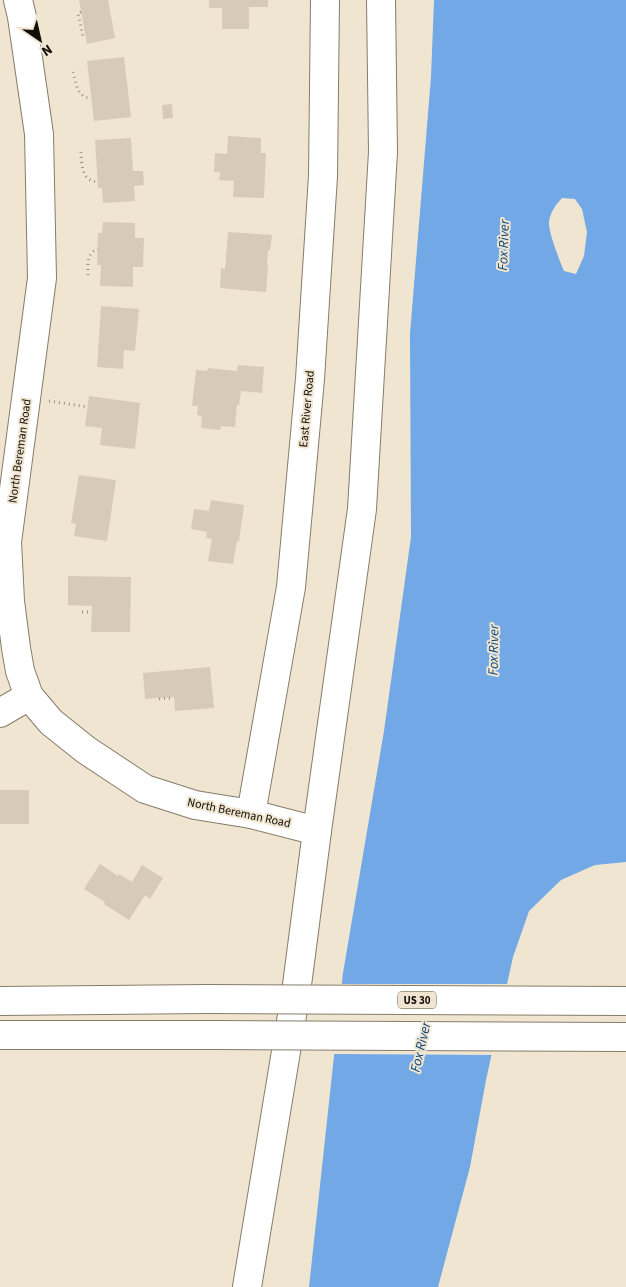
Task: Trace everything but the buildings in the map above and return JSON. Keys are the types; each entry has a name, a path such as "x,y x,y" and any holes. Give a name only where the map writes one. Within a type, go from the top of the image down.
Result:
{"street":[{"name":"North Bereman Road","path":"18,0 39,134 42,266 27,398 7,542 10,601 16,648 20,670 29,696 50,722 86,750 145,788 195,805 250,814 317,831"},
{"name":"East River Road","path":"250,814 292,577 310,378 323,176 325,0"},
{"path":"247,1287 297,985 362,509 383,152 381,0"},
{"path":"0,713 29,696"},
{"name":"US 30","path":"0,1001 626,1001"},
{"path":"0,1035 626,1037"}],"path":[{"path":"81,12 78,13 82,37"},
{"path":"72,72 80,92 86,98 91,98"},
{"path":"81,152 84,175 88,180 98,182"},
{"path":"88,275 88,256 98,249"},
{"path":"27,398 88,407"},
{"path":"82,612 92,612"},
{"path":"159,699 172,697"}],"water":[{"name":"Fox River","path":"434,0 626,0 626,862 595,865 561,880 529,911 513,957 486,1080 470,1167 438,1287 309,1287 343,973 384,731 411,537 410,334 431,77","holes":["562,198 575,199 582,209 587,232 584,256 576,274 564,271 549,226 551,215"]}],"pier":[{"path":"339,984 510,984 494,1055 332,1054"}]}
